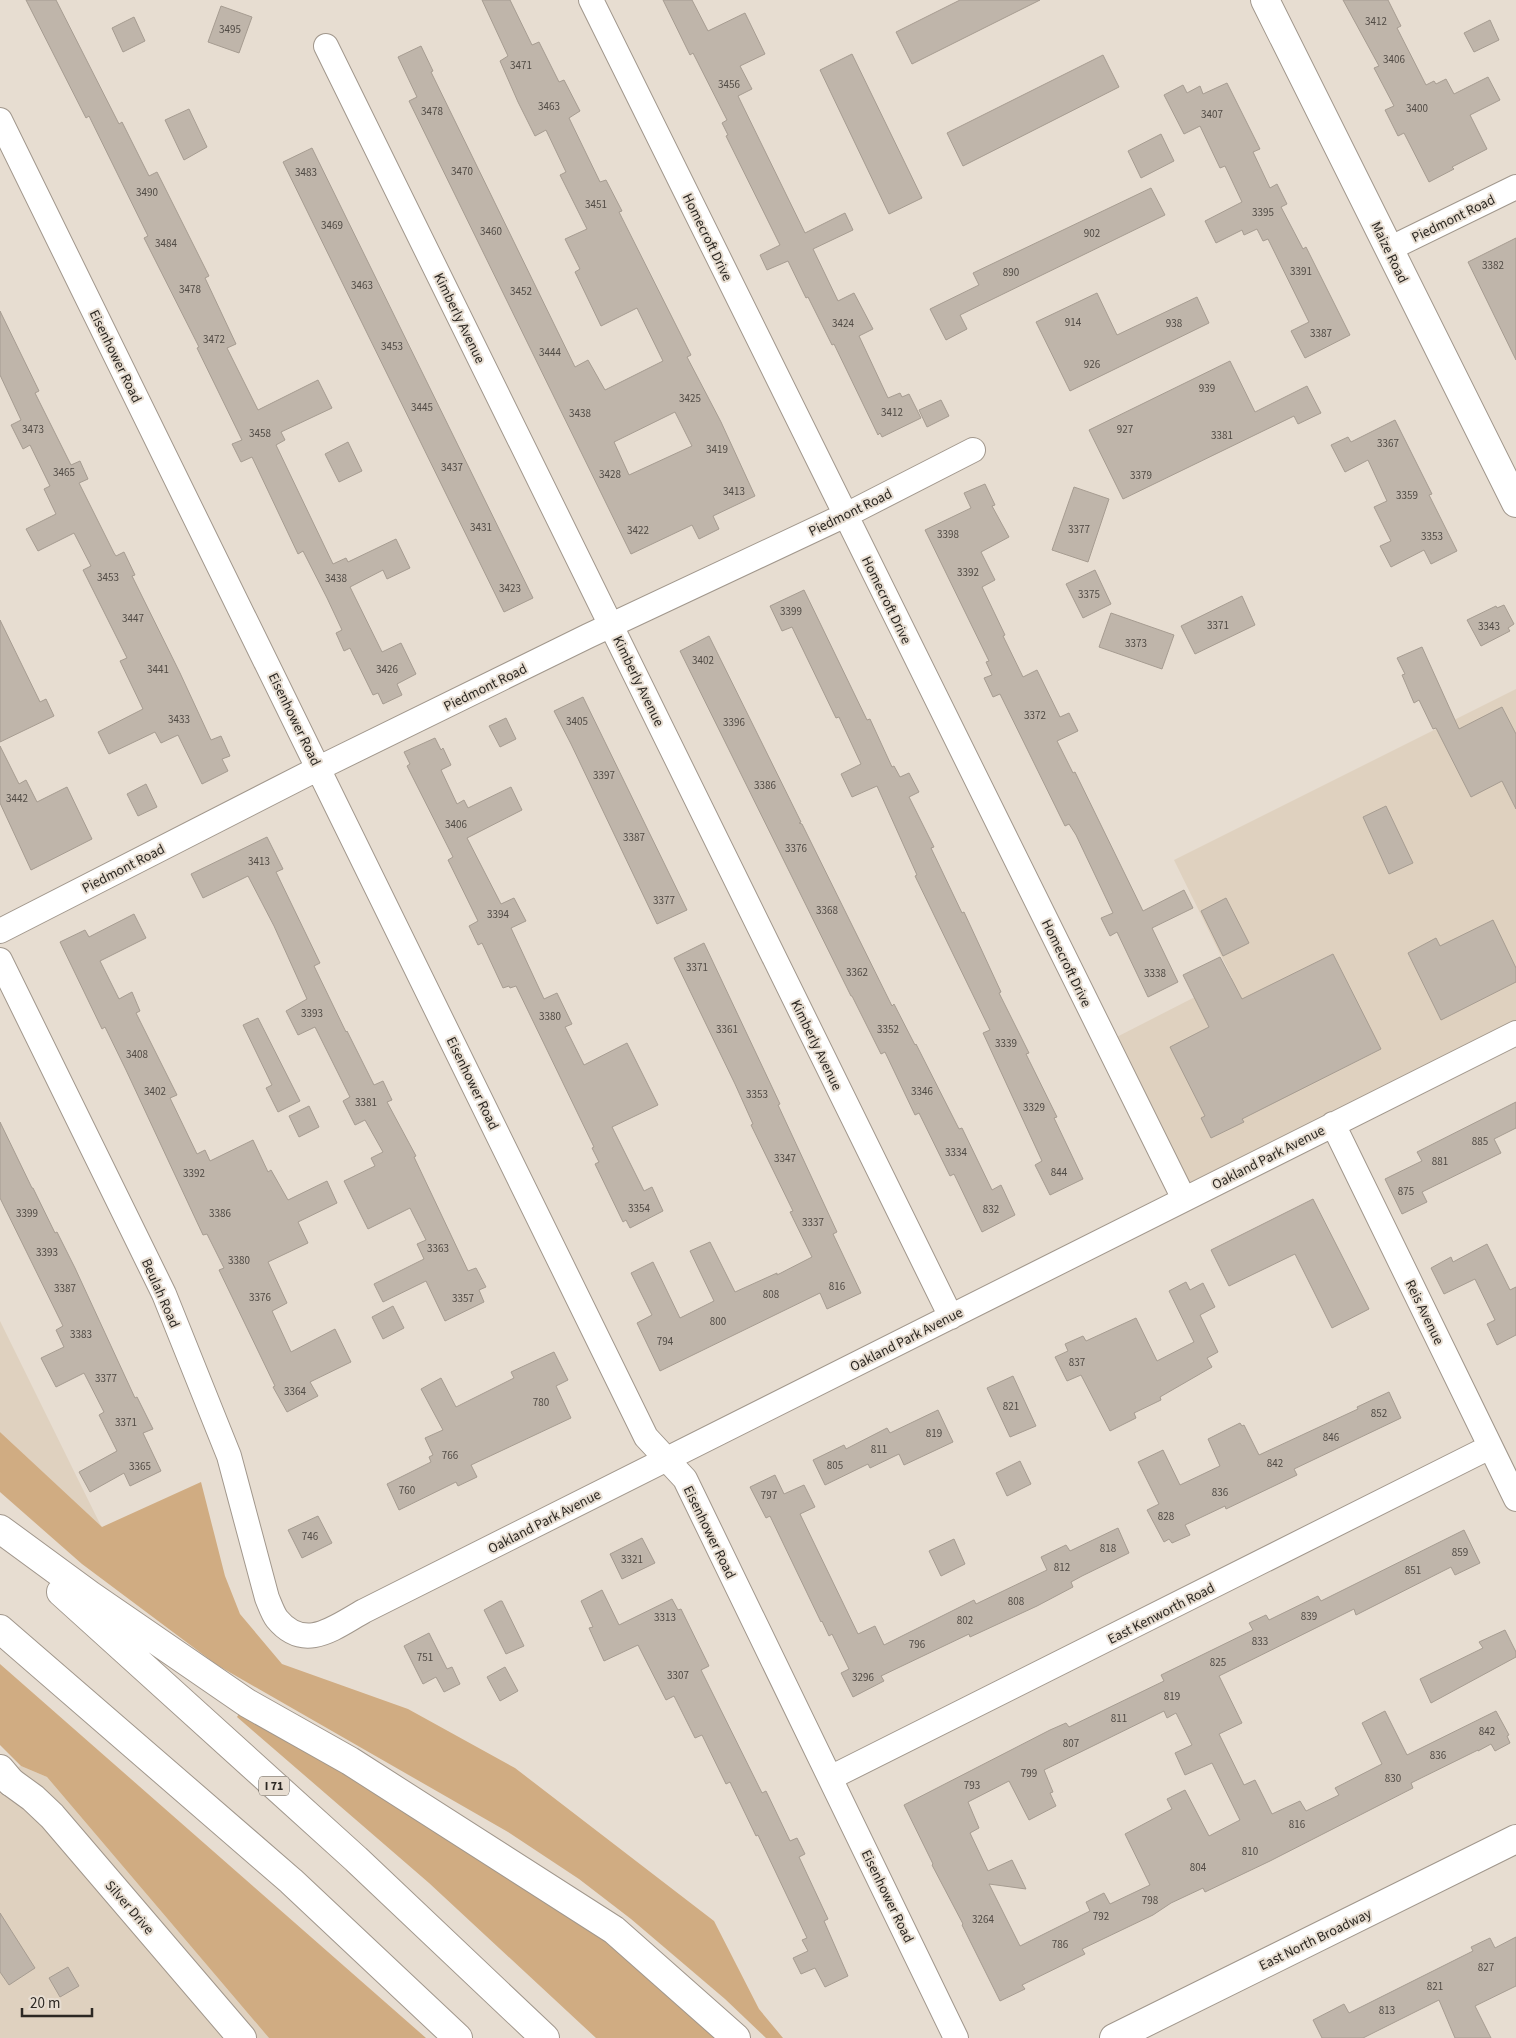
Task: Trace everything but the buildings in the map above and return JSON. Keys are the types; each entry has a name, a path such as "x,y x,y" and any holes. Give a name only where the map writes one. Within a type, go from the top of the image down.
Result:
{"main road":[{"name":"Maize Road","path":"1265,0 1516,503"},
{"path":"0,1529 98,1600 247,1703 350,1762 614,1930 736,2038"},
{"name":"I 71","path":"0,1537 356,1859 545,2038"},
{"path":"0,1629 291,1880 458,2038"},
{"name":"Silver Drive","path":"4,1780 33,1798 52,1816 242,2038"},
{"name":"East North Broadway","path":"1114,2038 1516,1839"}],"street":[{"name":"Homecroft Drive","path":"591,0 1184,1199"},
{"name":"Kimberly Avenue","path":"326,46 951,1317"},
{"name":"Eisenhower Road","path":"0,120 646,1437 684,1479 956,2038"},
{"name":"Piedmont Road","path":"1389,249 1516,187"},
{"name":"Piedmont Road","path":"0,931 319,768 612,625 845,516 973,450"},
{"name":"Beulah Road","path":"0,960 164,1294 229,1456 267,1598 277,1619 294,1634"},
{"name":"Oakland Park Avenue","path":"294,1634 311,1637 327,1632 364,1611 1516,1033"},
{"name":"Reis Avenue","path":"1333,1124 1516,1500"},
{"name":"East Kenworth Road","path":"830,1778 1490,1447"}],"shaded area":[{"path":"1516,689 1516,1031 1182,1196 1107,1042 1232,978 1174,860"},
{"path":"0,1321 102,1528 0,1432"},
{"path":"0,1432 102,1527 201,1482 225,1576 240,1614 282,1664 408,1709 515,1768 714,1921 759,2009 783,2038 766,2038 725,1999 631,1919 579,1879 508,1832 217,1665 82,1564 0,1492"},
{"path":"0,1664 426,2038 269,2038 47,1777 21,1766 0,1745"},
{"path":"240,1712 396,1803 621,1951 717,2038 596,2038 429,1883 237,1717"},
{"path":"21,1766 47,1777 269,2038 0,2038 0,1773"}]}
